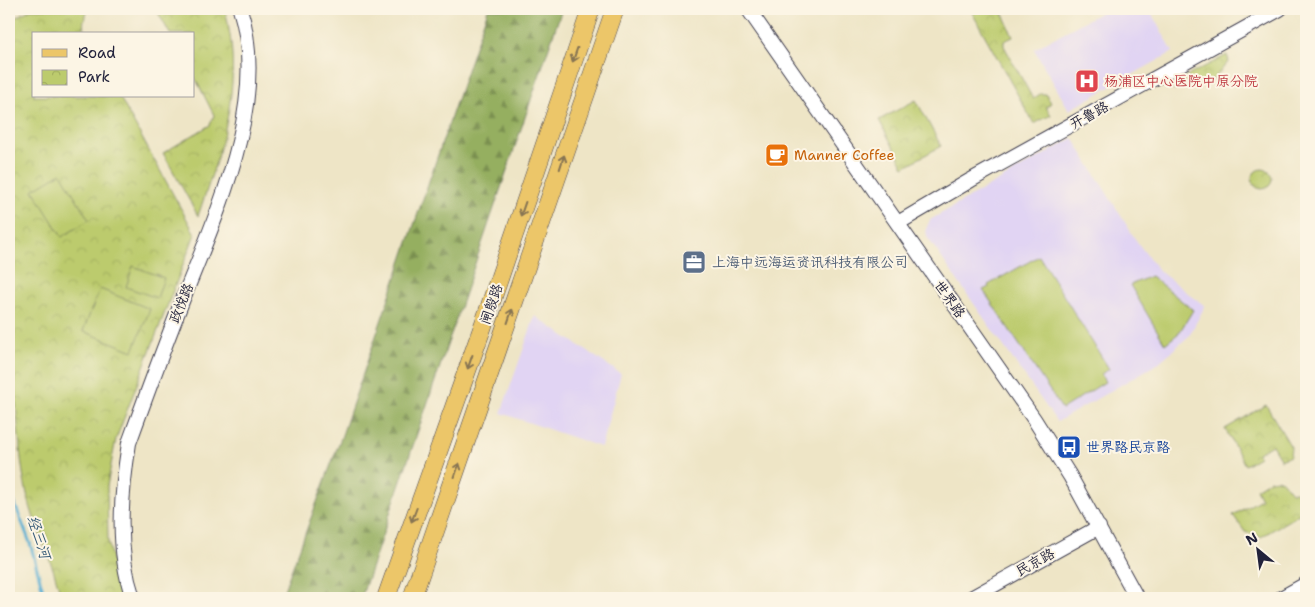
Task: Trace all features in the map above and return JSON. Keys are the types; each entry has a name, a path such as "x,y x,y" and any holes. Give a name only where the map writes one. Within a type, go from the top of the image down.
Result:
{"main road":[{"name":"闸殷路","path":"386,598 478,341 591,9"},
{"name":"闸殷路","path":"412,598 615,9"}],"street":[{"name":"政悦路","path":"133,598 127,580 121,524 122,484 129,442 234,159 248,88 248,53 240,9"},
{"name":"世界路","path":"748,9 1034,419 1099,527 1137,598"},
{"name":"开鲁路","path":"898,223 971,180 1280,9"},
{"name":"民京路","path":"971,598 1099,527"},
{"path":"1281,598 1306,584"}],"shaded area":[{"name":"杨浦区中心医院中原分院","path":"1107,9 1149,9 1173,52 1069,110 1034,49"},
{"path":"1073,138 1137,242 1159,271 1205,306 1189,336 1157,364 1057,422 927,237 926,229 930,220"},
{"path":"535,316 621,374 601,447 501,413"}],"green space":[{"path":"31,9 90,9 84,20 85,32 32,32 32,98 120,98 195,234 116,439 107,486 108,541 121,598 61,598 27,494 20,449 10,308 8,212 9,21"},
{"path":"156,9 224,9 230,35 232,82 230,105 220,150 198,216 163,153 210,125 214,115 195,78 195,32 169,32"},
{"path":"488,9 562,9 361,598 281,598 342,435"},
{"path":"970,9 1001,9 1013,37 1004,41 1004,46 1033,99 1040,94 1046,94 1051,103 1046,107 1051,115 1034,124"},
{"path":"1227,55 1229,61 1211,82 1190,88 1186,83 1174,90 1170,85"},
{"path":"916,100 941,146 904,167 879,120"},
{"path":"1262,169 1269,172 1272,179 1269,186 1262,189 1255,186 1252,179 1255,172"},
{"path":"61,173 89,220 62,237 33,190"},
{"path":"1039,256 1109,369 1101,374 1105,382 1062,409 983,290 989,287 988,285"},
{"path":"133,266 164,278 157,298 126,287"},
{"path":"1151,276 1193,310 1179,333 1165,344 1130,285"},
{"path":"100,289 150,309 133,351 83,331"},
{"path":"1266,405 1291,447 1290,456 1281,460 1272,445 1258,453 1259,457 1245,465 1225,429"},
{"path":"1277,479 1282,481 1291,492 1306,493 1306,510 1261,537 1245,532 1233,515 1261,499 1256,489 1270,480"}],"waterway":[{"name":"经三河","path":"9,483 11,494 30,543 45,598"}],"place":[{"name":"杨浦区中心医院中原分院","path":"1087,81"},
{"name":"Manner Coffee","path":"777,155"},
{"name":"上海中远海运资讯科技有限公司","path":"694,262"},
{"name":"世界路民京路","path":"1069,447"}]}
